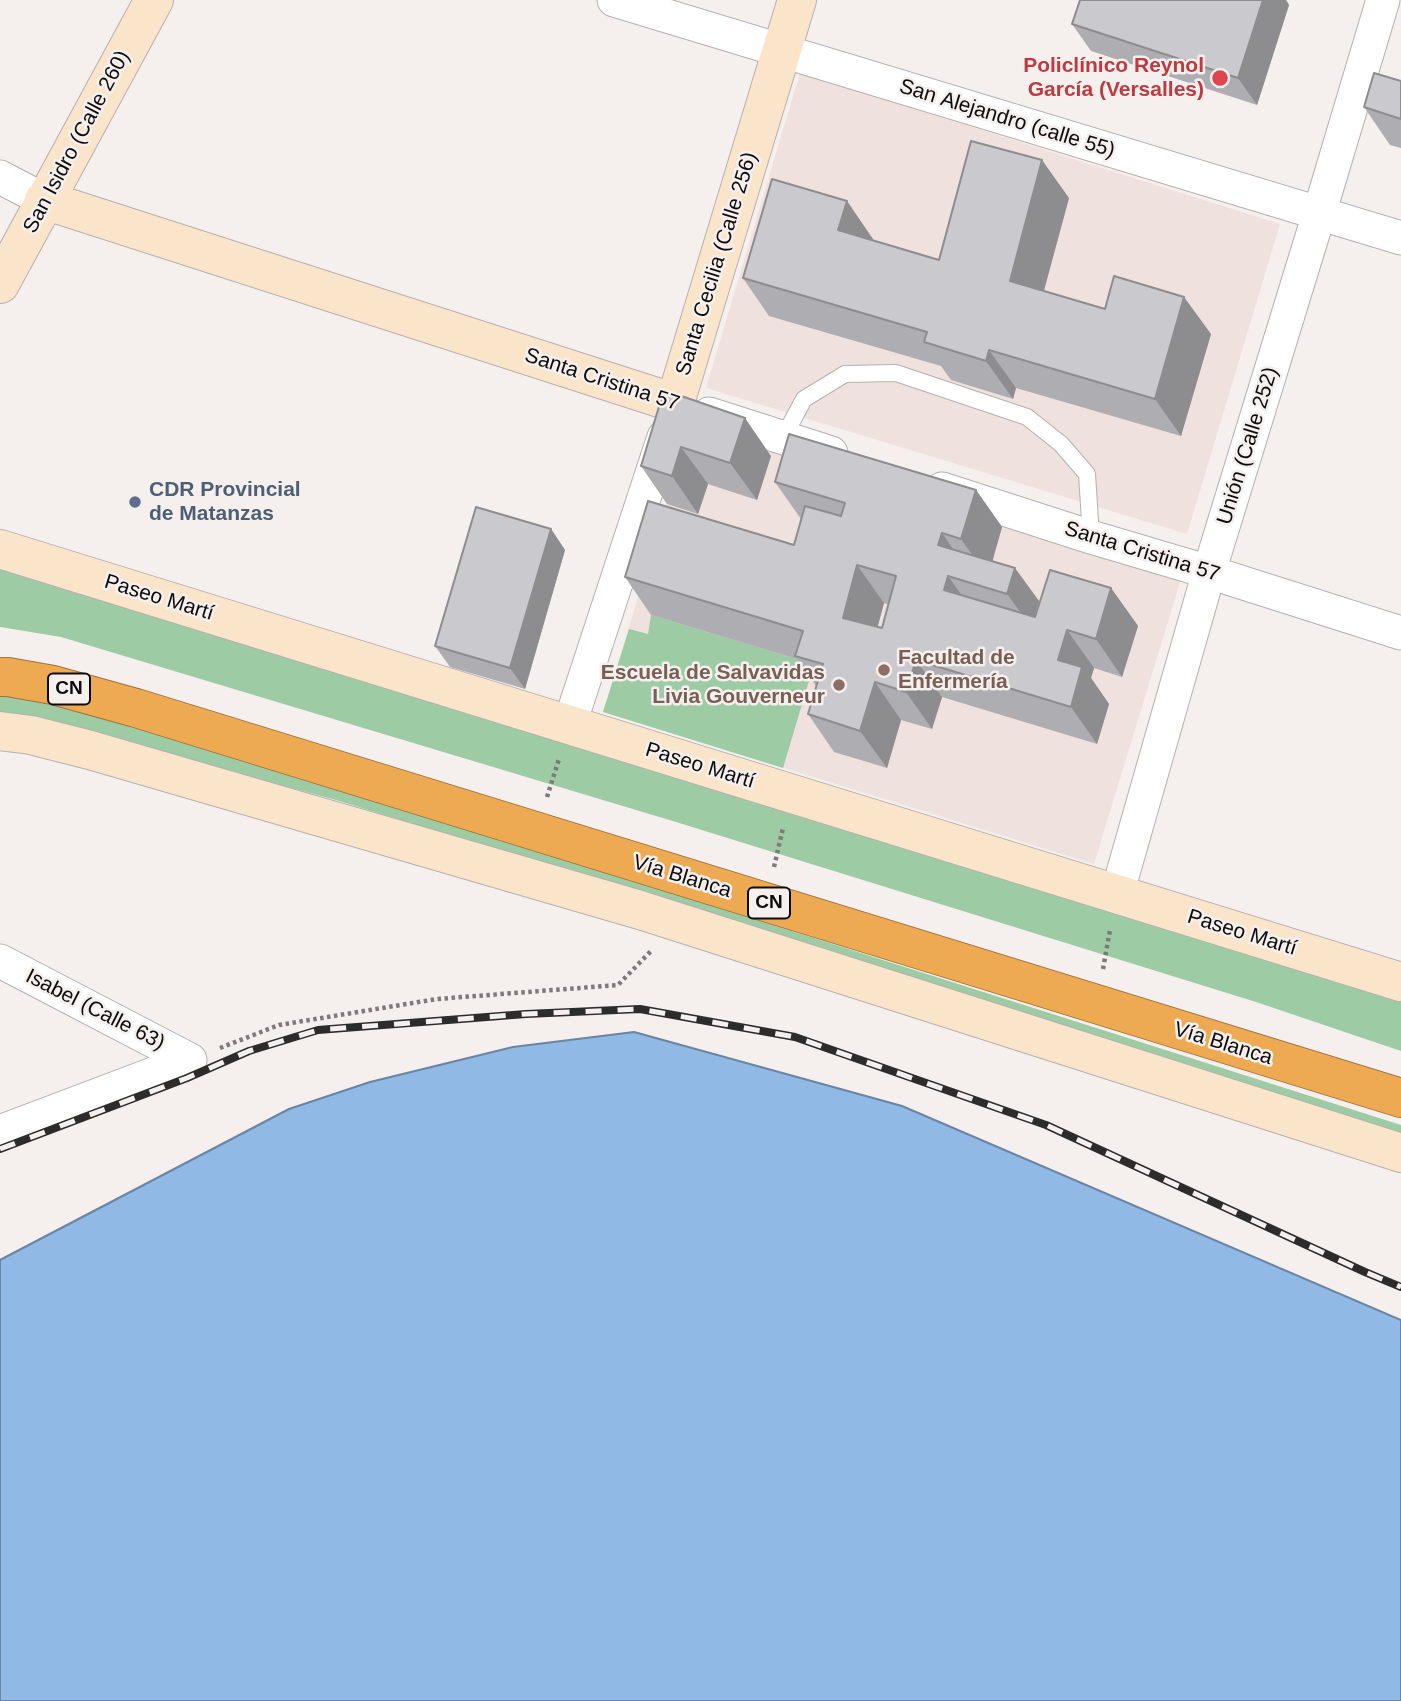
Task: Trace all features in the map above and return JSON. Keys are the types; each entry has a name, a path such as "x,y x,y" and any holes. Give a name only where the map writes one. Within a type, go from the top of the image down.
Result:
{"highway":[{"name":"Vía Blanca","path":"0,677 53,685 93,695 1401,1098"}],"main road":[{"name":"San Isidro (Calle 260)","path":"0,284 154,0"},
{"name":"Santa Cecilia (Calle 256)","path":"675,403 797,0"},
{"name":"Santa Cristina 57","path":"44,200 675,403"},
{"name":"Paseo Martí","path":"0,549 1401,982"},
{"path":"0,731 31,735 90,750 640,910 1401,1153"}],"street":[{"name":"San Alejandro (calle 55)","path":"614,0 1401,238"},
{"name":"Unión (Calle 252)","path":"1117,894 1209,572 1383,0"},
{"path":"0,177 44,200"},
{"name":"Santa Cristina 57","path":"675,403 860,463"},
{"name":"Santa Cecilia (Calle 256)","path":"569,726 675,403"},
{"name":"Santa Cristina 57","path":"911,479 1401,633"},
{"name":"Isabel (Calle 63)","path":"0,961 190,1060"},
{"path":"0,1132 190,1060"}],"lane":[{"path":"783,438 804,399 845,374 897,373 1027,417 1061,444 1087,474 1091,537"}],"path":[{"path":"536,832 569,726"},
{"path":"765,902 791,794"},
{"path":"1096,1004 1117,894"},
{"path":"190,1060 279,1026 437,999 618,985 657,946"}],"shaded area":[{"path":"800,73 1280,224 1187,534 706,388"},
{"name":"Facultad de Enfermería","path":"690,427 1181,579 1094,864 603,712"}],"green space":[{"path":"0,568 1401,998 1401,1051 1256,1002 676,822 61,637 0,627"},
{"path":"651,615 814,664 783,768 603,712 629,629 648,634"},
{"path":"0,695 17,696 111,716 305,776 1401,1125 1401,1136 810,946 336,800 21,715 0,713"}],"water":[{"path":"634,1032 902,1106 1401,1320 1401,1701 0,1701 0,1260 289,1109 370,1082 513,1047"}],"building":[{"name":"Policlínico Reynol García (Versalles)","path":"1080,0 1263,0 1238,78 1072,24"},
{"path":"1374,73 1401,81 1401,119 1364,107"},
{"path":"971,141 1042,160 1010,281 1105,309 1114,276 1184,297 1155,399 989,350 986,361 924,342 927,332 743,278 772,179 847,201 838,230 939,260"},
{"path":"664,390 745,418 730,463 681,447 672,476 641,466"},
{"path":"789,434 976,490 961,539 942,533 938,545 1015,568 1007,594 948,576 944,590 1035,617 1050,570 1111,588 1096,639 1067,630 1058,660 1082,667 1071,707 916,660 906,692 875,682 860,731 808,714 823,664 795,656 803,631 625,577 648,501 794,545 805,506 841,516 845,503 775,482","holes":["857,565 896,576 882,628 843,618"]},
{"path":"476,507 551,529 510,668 435,646"}],"railway":[{"path":"0,1149 187,1078 249,1051 318,1030 526,1014 640,1009 795,1037 1046,1125 1401,1287"}],"place":[{"name":"Policlínico Reynol García (Versalles)","path":"1220,78"},
{"name":"CDR Provincial de Matanzas","path":"135,502"},
{"name":"Facultad de Enfermería","path":"884,670"},
{"name":"Escuela de Salvavidas Livia Gouverneur","path":"839,685"}]}
